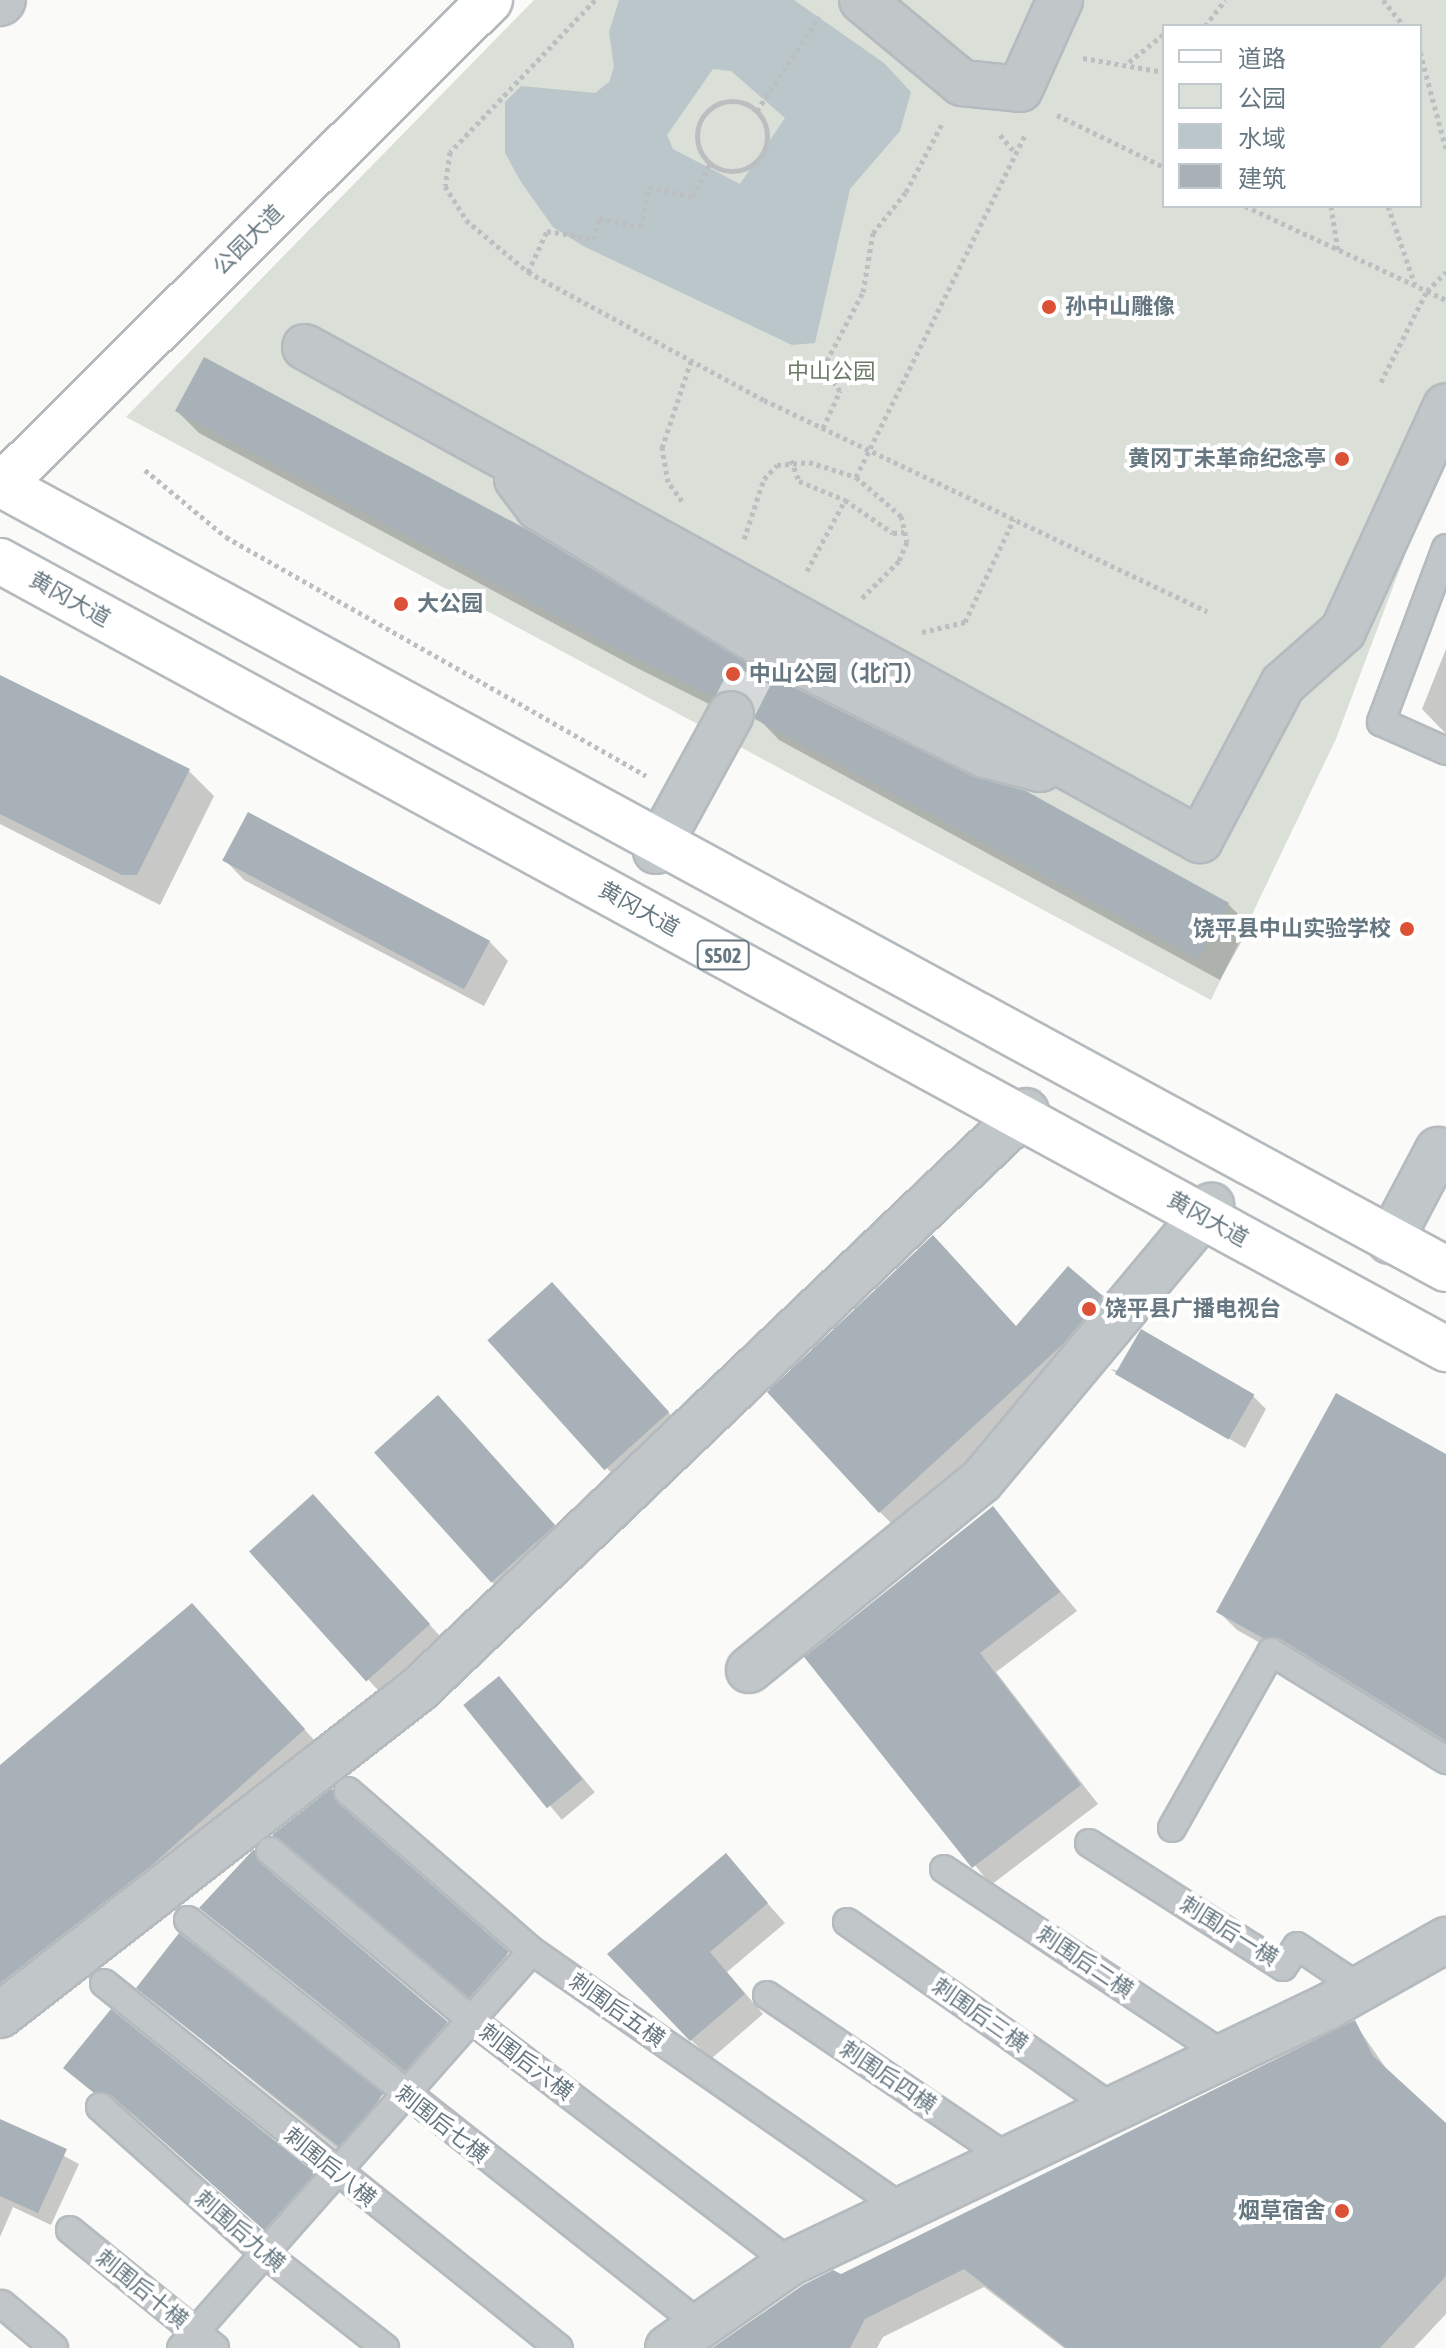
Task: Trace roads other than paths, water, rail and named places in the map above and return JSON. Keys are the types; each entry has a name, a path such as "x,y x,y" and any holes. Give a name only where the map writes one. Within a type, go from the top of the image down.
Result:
{"main road":[{"name":"公园大道","path":"4,482 490,0"},
{"path":"4,482 1446,1269"},
{"name":"黄冈大道","path":"0,561 1446,1349"}],"street":[{"path":"842,6 962,83 1020,89 1060,0"},
{"path":"305,347 787,608 1200,840 1283,684 1343,631 1446,406"},
{"path":"493,448 538,507 766,646 985,755 1100,784"},
{"path":"656,851 731,714"},
{"path":"0,2015 419,1689 1026,1111"},
{"path":"1390,1241 1442,1142"},
{"path":"749,1670 981,1481 1211,1206"},
{"path":"684,2336 790,2263 1225,2056 1360,1988 1446,1940"}],"lane":[{"path":"1446,548 1381,722 1446,751"},
{"path":"1172,1828 1271,1652 1446,1760"},
{"name":"刺围后五横","path":"348,1791 532,1951 903,2209"},
{"name":"刺围后一横","path":"1089,1843 1283,1967 1297,1946 1360,1988"},
{"name":"刺围后六横","path":"270,1851 470,2019 790,2263"},
{"name":"刺围后二横","path":"944,1869 1225,2056"},
{"name":"刺围后七横","path":"188,1920 400,2092 684,2336"},
{"name":"刺围后三横","path":"847,1922 1114,2109"},
{"path":"197,2343 264,2253 333,2170 400,2092 532,1951"},
{"name":"刺围后八横","path":"104,1983 333,2170 559,2348"},
{"name":"刺围后四横","path":"767,1995 1009,2159"},
{"name":"刺围后九横","path":"100,2107 264,2253 385,2348"},
{"name":"刺围后十横","path":"70,2230 197,2343"},
{"path":"2,2304 54,2348"}],"water":[{"path":"619,0 794,0 884,63 911,92 900,131 850,189 815,343 792,345 583,246 553,227 521,182 505,153 505,102 521,86 595,93 609,82 614,67 609,32","holes":["713,69 731,71 785,118 740,184 673,149 667,135"]}],"tunnel":[{"path":"731,714 766,646"}],"place":[{"name":"孙中山雕像","path":"1049,307"},
{"name":"黄冈丁未革命纪念亭","path":"1342,459"},
{"name":"大公园","path":"401,604"},
{"name":"中山公园（北门）","path":"733,674"},
{"name":"饶平县中山实验学校","path":"1407,929"},
{"name":"饶平县广播电视台","path":"1089,1309"},
{"name":"烟草宿舍","path":"1342,2211"}],"park label":[{"name":"中山公园","path":"831,372"}]}
